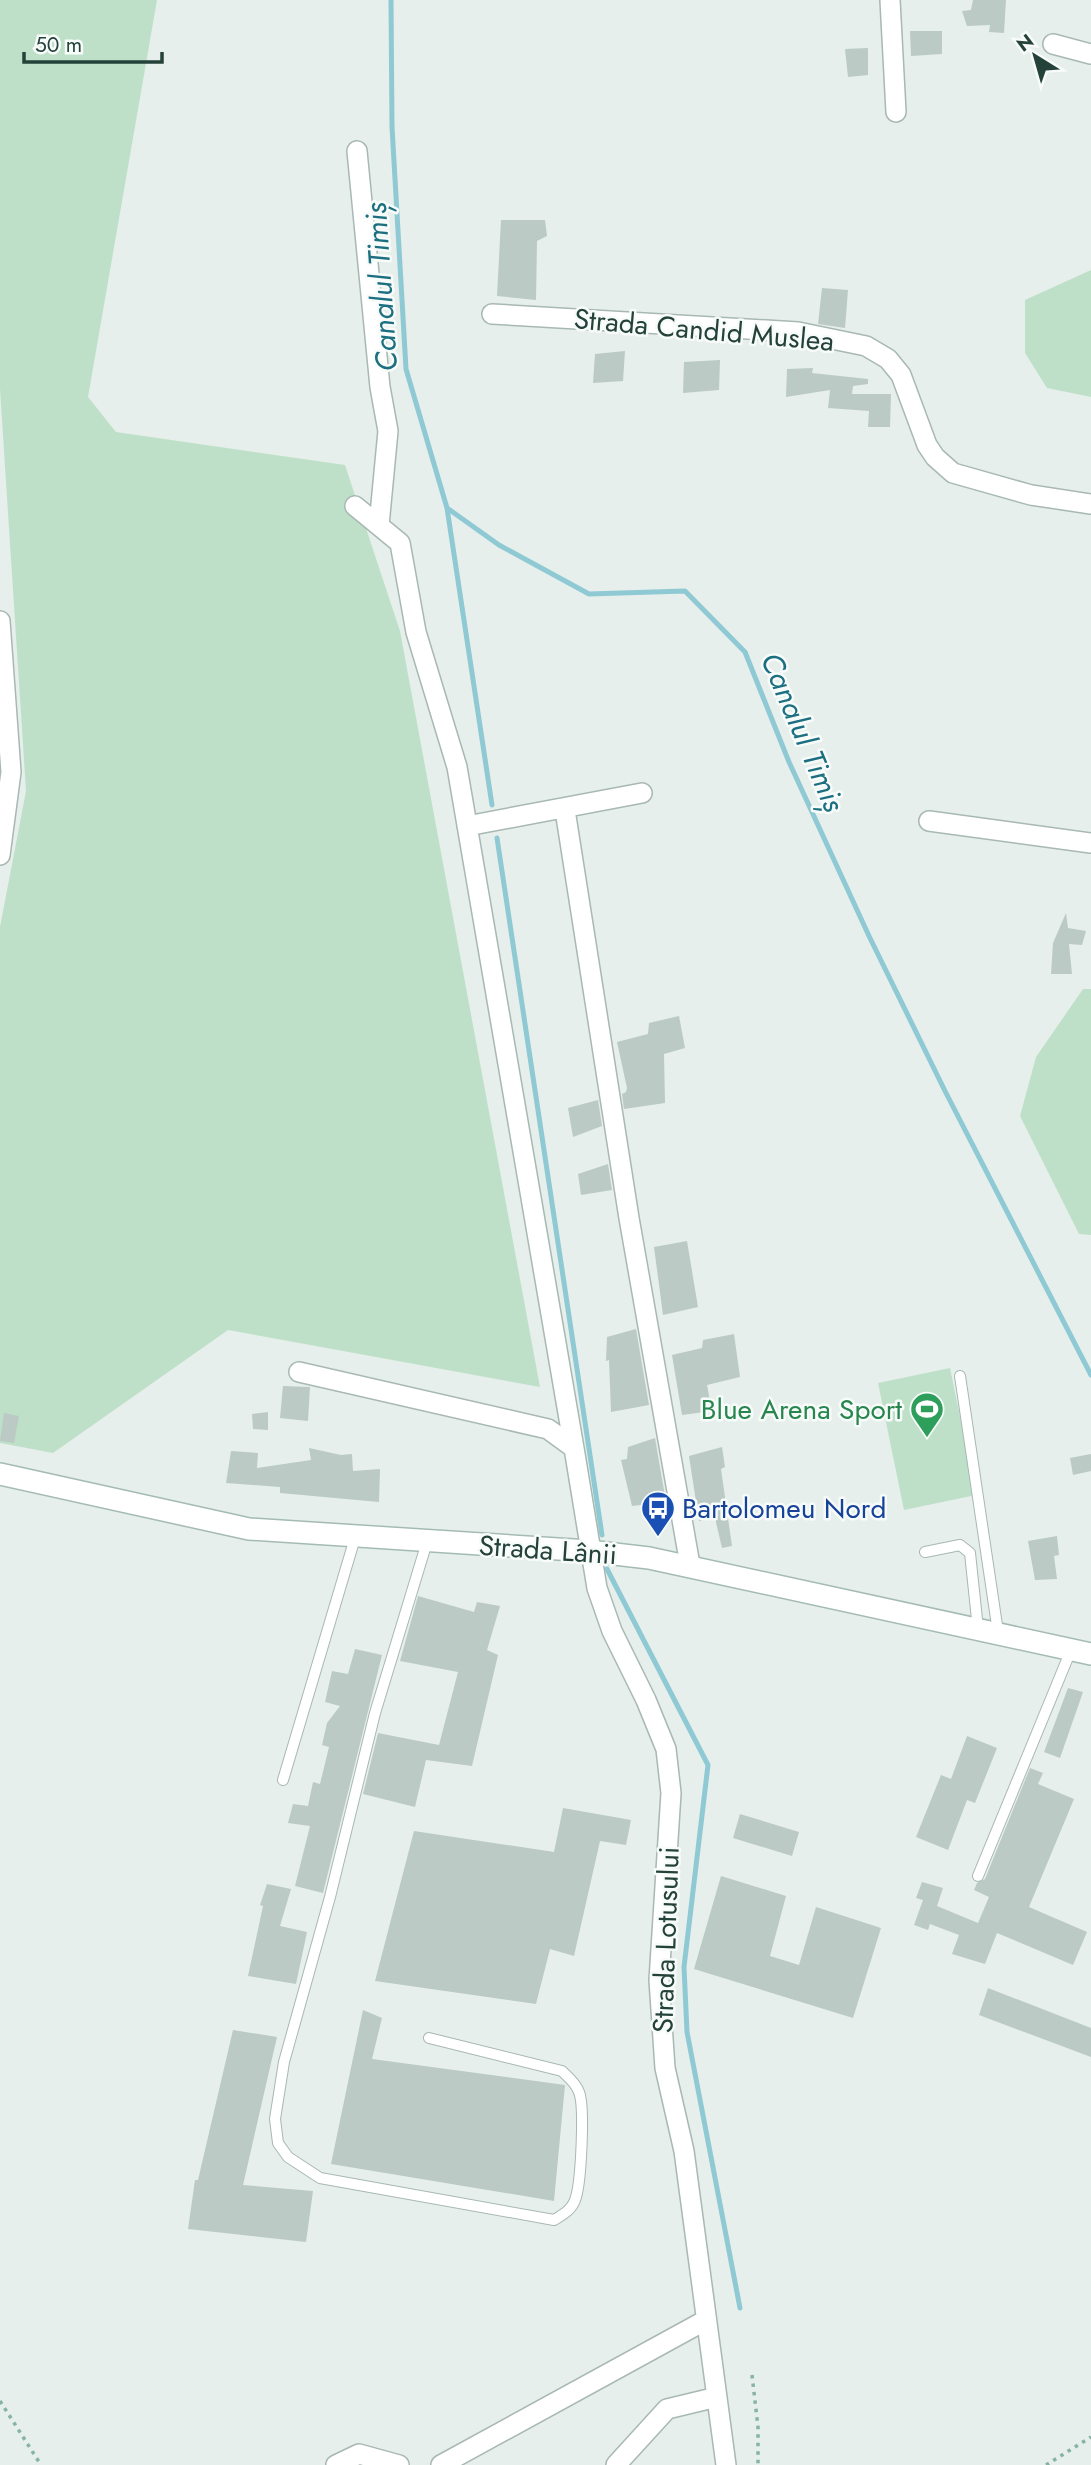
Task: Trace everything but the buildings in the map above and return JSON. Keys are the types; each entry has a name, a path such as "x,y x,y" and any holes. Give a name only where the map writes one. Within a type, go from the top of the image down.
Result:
{"main road":[{"name":"Strada Lânii","path":"0,1474 249,1530 590,1551 690,1565 1081,1652"}],"street":[{"path":"890,0 896,112"},
{"path":"1053,44 1091,54"},
{"path":"357,151 375,346 388,431 379,525"},
{"name":"Strada Candid Muslea","path":"492,314 798,332 866,346 888,359 901,375 927,445 935,457 953,473 1031,495 1091,504"},
{"name":"Strada Lotusului","path":"355,506 400,542 416,632 457,767 597,1588 612,1631 646,1700 666,1749 671,1793 659,1980 664,2068 684,2151 726,2465"},
{"path":"0,621 11,772 0,855"},
{"path":"467,826 565,810 642,793"},
{"path":"565,810 629,1218 690,1565"},
{"path":"929,821 1091,843"},
{"path":"299,1372 548,1429 574,1448"},
{"path":"441,2465 706,2320"},
{"path":"616,2465 667,2409 717,2397"},
{"path":"337,2465 359,2454 394,2461 399,2465"}],"lane":[{"path":"961,1376 988,1630"},
{"path":"283,1780 355,1538"},
{"path":"427,1542 375,1713 330,1897 284,2062 275,2119 278,2143 288,2157 320,2178 554,2220 568,2212 576,2198 583,2109 579,2091 573,2082 562,2071 429,2038"},
{"path":"925,1552 960,1545 970,1553 988,1630"},
{"path":"978,1876 1081,1652"}],"path":[{"path":"752,2375 758,2427 758,2465"},
{"path":"0,2402 41,2465"},
{"path":"1046,2465 1091,2437"}],"green space":[{"path":"0,0 157,0 88,397 116,432 345,465 400,631 540,1387 228,1330 53,1453 0,1443 0,927 26,791 0,389"},
{"path":"1091,270 1091,397 1047,388 1025,353 1025,300"},
{"path":"1083,989 1091,989 1091,1235 1079,1234 1020,1116 1036,1057"},
{"name":"Blue Arena Sport","path":"950,1368 976,1495 904,1510 878,1383"}],"waterway":[{"name":"Canalul Timiș","path":"391,0 392,127 406,369 447,508 499,545 589,594 685,591 745,652 789,762 869,936 945,1091 1091,1375"},
{"path":"447,508 492,805"},
{"path":"497,838 602,1535"},
{"path":"607,1569 708,1765 684,1967 687,2032 740,2308"}],"place":[{"name":"Blue Arena Sport","path":"927,1439"},
{"name":"Bartolomeu Nord","path":"658,1538"}]}
